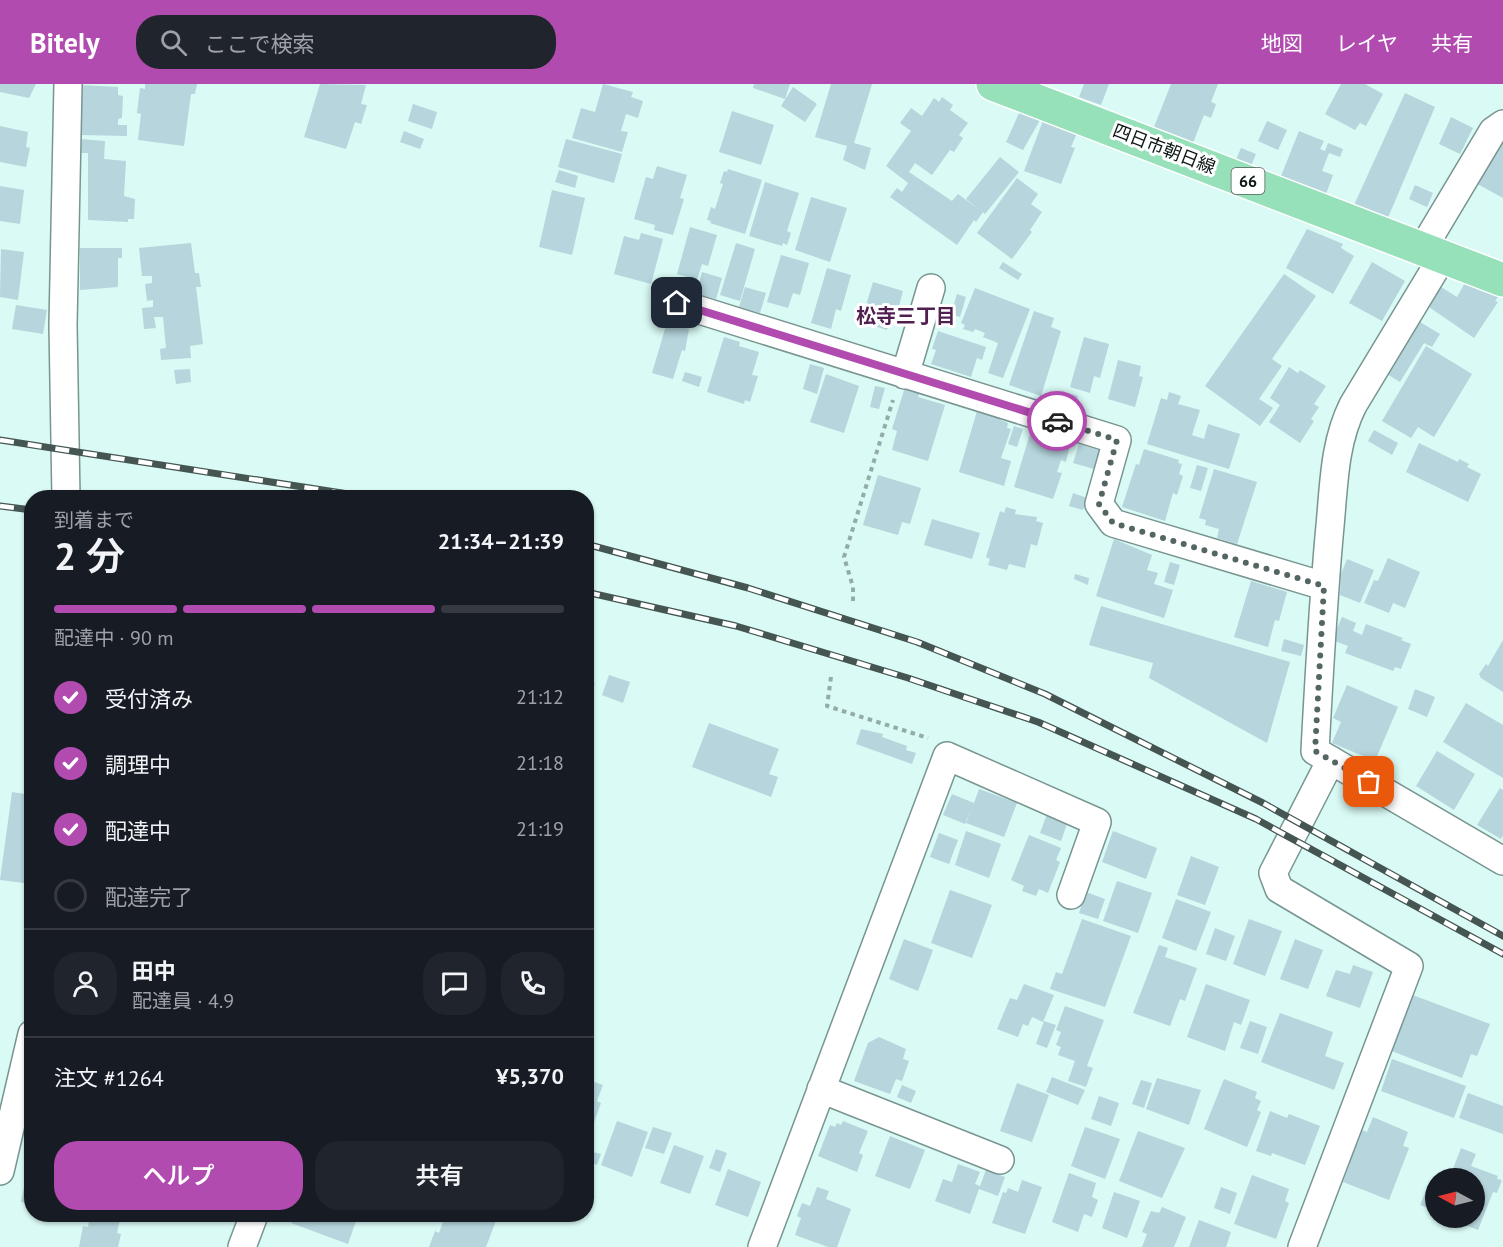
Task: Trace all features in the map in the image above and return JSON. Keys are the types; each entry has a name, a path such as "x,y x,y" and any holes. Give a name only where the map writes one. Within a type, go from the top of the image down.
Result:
{"main road":[{"name":"四日市朝日線","path":"993,84 1503,280"}],"street":[{"path":"66,490 63,325 68,84"},
{"path":"1503,124 1493,130 1433,252 1343,424 1337,447 1324,586 1315,751 1503,861"},
{"path":"903,374 931,288"},
{"path":"677,303 1117,440 1099,504 1113,523 1324,586"},
{"path":"762,1247 946,756 1097,822 1071,895"},
{"path":"1302,1247 1409,966 1279,889 1273,873 1331,760"},
{"path":"0,1171 24,1068"},
{"path":"821,1089 1000,1160"},
{"path":"242,1247 251,1222"}],"path":[{"path":"853,600 853,587 844,557 903,374"},
{"path":"831,677 827,706 950,745 946,756"}],"building":[{"path":"0,84 36,84 29,98 0,92"},
{"path":"145,84 197,84 195,94 191,94 184,146 138,140 141,114 137,113 140,88 145,89"},
{"path":"320,84 366,85 361,104 367,105 361,124 355,122 346,149 304,137"},
{"path":"603,84 633,92 631,97 643,101 638,118 626,114 621,131 628,132 622,152 572,138 581,108 595,112"},
{"path":"754,84 790,84 785,99 753,88"},
{"path":"831,84 872,84 854,143 871,148 865,170 843,160 847,146 815,137"},
{"path":"1084,84 1109,84 1101,105 1079,97"},
{"path":"1171,84 1218,84 1211,102 1216,104 1211,118 1204,115 1193,143 1154,127"},
{"path":"1341,84 1365,84 1383,94 1366,126 1360,123 1355,130 1325,114"},
{"path":"82,85 118,87 118,95 123,96 122,118 118,119 118,125 127,125 127,136 81,135"},
{"path":"793,87 817,104 805,122 781,106"},
{"path":"1405,93 1435,107 1387,220 1354,205"},
{"path":"942,97 953,105 950,110 968,123 959,135 963,138 954,152 950,150 932,175 915,163 909,172 952,201 958,194 981,211 966,199 1000,157 1019,172 985,214 983,212 976,222 974,220 957,245 890,197 897,188 902,192 908,183 886,166 911,131 900,123 911,108 922,116 934,98 939,102"},
{"path":"413,104 437,112 432,129 408,121"},
{"path":"732,111 774,125 761,165 719,152"},
{"path":"1020,111 1040,120 1023,150 1006,142"},
{"path":"1451,117 1473,128 1460,154 1439,144"},
{"path":"1044,118 1077,133 1071,147 1075,148 1061,184 1024,171"},
{"path":"1267,121 1287,130 1278,150 1258,141"},
{"path":"0,126 28,132 26,147 30,148 26,167 0,162"},
{"path":"404,131 424,139 420,149 400,142"},
{"path":"1299,131 1324,141 1320,149 1325,151 1328,143 1343,149 1340,157 1329,153 1322,171 1333,175 1326,194 1281,176"},
{"path":"1503,133 1503,198 1472,181"},
{"path":"80,139 105,141 104,159 126,161 124,196 135,199 134,219 128,219 128,222 88,220 88,153 79,153"},
{"path":"566,139 622,154 614,183 558,167"},
{"path":"1241,148 1256,154 1251,166 1236,160"},
{"path":"657,166 687,175 680,198 684,199 673,235 654,230 655,225 634,219 646,177 653,179"},
{"path":"728,169 762,180 745,234 707,220 711,207 715,209 723,184 720,183 724,171 727,172"},
{"path":"559,170 578,176 575,188 555,182"},
{"path":"1017,178 1038,194 1031,204 1042,212 1030,230 1032,232 1012,259 977,233"},
{"path":"765,182 799,193 787,231 791,233 787,245 783,243 782,246 749,236"},
{"path":"1415,185 1433,193 1427,207 1409,199"},
{"path":"0,186 24,190 20,224 0,221"},
{"path":"552,190 585,198 572,255 539,247"},
{"path":"811,197 847,208 830,262 795,250"},
{"path":"690,227 717,235 708,266 702,264 697,280 677,274"},
{"path":"1307,229 1343,244 1341,248 1354,256 1333,294 1286,268"},
{"path":"641,233 663,239 651,284 614,274 624,236 639,240"},
{"path":"191,243 195,273 199,273 201,287 196,287 203,344 190,346 191,358 161,360 160,349 166,348 163,317 154,317 156,328 144,329 142,308 153,307 153,300 147,301 145,284 152,283 152,276 142,276 139,248"},
{"path":"736,243 755,249 740,301 720,295"},
{"path":"80,248 122,248 122,258 118,258 118,287 80,290"},
{"path":"1,249 24,252 18,300 0,297"},
{"path":"781,255 809,263 800,295 793,293 788,308 767,302"},
{"path":"1003,262 1022,274 1018,280 999,268"},
{"path":"1372,262 1405,281 1382,321 1349,303"},
{"path":"827,268 851,275 841,311 836,309 831,329 811,323"},
{"path":"702,272 722,278 716,299 696,294"},
{"path":"1284,274 1316,296 1272,359 1282,366 1259,399 1273,408 1260,426 1205,386"},
{"path":"1466,281 1498,297 1495,301 1498,302 1474,338 1429,307 1441,287 1457,297"},
{"path":"873,282 903,291 899,306 895,306 887,330 861,322"},
{"path":"745,287 766,293 760,313 739,307"},
{"path":"975,288 1030,309 1003,378 988,373 998,343 983,337 985,333 975,329 973,332 963,329 965,325 961,323"},
{"path":"957,294 966,297 960,317 951,314"},
{"path":"16,305 47,310 43,334 12,329"},
{"path":"1034,311 1054,318 1051,327 1061,331 1041,396 1009,385"},
{"path":"667,322 689,329 685,351 682,350 673,379 652,373"},
{"path":"1420,322 1440,334 1432,347 1424,343 1400,382 1387,374"},
{"path":"938,331 986,347 982,360 977,358 971,377 931,364 936,350 932,349"},
{"path":"724,337 740,342 739,346 759,352 752,375 758,376 750,402 745,400 744,404 707,392"},
{"path":"1084,337 1109,344 1100,378 1094,376 1090,393 1070,387"},
{"path":"1426,346 1472,374 1434,437 1418,427 1411,438 1382,421"},
{"path":"1118,360 1141,366 1139,376 1143,377 1135,407 1108,399"},
{"path":"810,364 824,368 817,394 803,389"},
{"path":"1289,367 1298,373 1300,370 1326,386 1314,404 1319,407 1311,419 1314,421 1300,443 1269,422 1280,405 1270,398"},
{"path":"190,369 191,382 176,384 174,370"},
{"path":"685,372 702,377 699,387 682,381"},
{"path":"826,374 859,386 844,433 810,422"},
{"path":"875,386 885,388 879,409 870,407"},
{"path":"905,387 920,391 918,397 945,405 928,461 892,450 897,431 892,429"},
{"path":"1169,392 1181,396 1178,404 1200,410 1192,435 1204,439 1208,424 1240,434 1229,469 1147,444 1161,398 1167,400"},
{"path":"1068,393 1078,396 1073,412 1063,409"},
{"path":"977,411 1001,418 1000,420 1008,423 1007,428 1011,429 1001,458 1011,461 1004,486 959,472"},
{"path":"1014,426 1023,429 1017,447 1008,444"},
{"path":"1032,427 1067,438 1064,447 1069,449 1066,462 1061,460 1057,472 1062,473 1053,499 1014,487"},
{"path":"1374,430 1398,443 1392,455 1368,441"},
{"path":"1419,443 1458,462 1459,459 1469,464 1467,467 1481,474 1468,502 1406,472"},
{"path":"1079,444 1099,450 1094,469 1073,463"},
{"path":"1144,449 1179,460 1178,463 1182,464 1179,474 1183,476 1177,495 1173,493 1165,521 1122,507 1136,464 1139,465"},
{"path":"1197,465 1208,468 1201,491 1190,488"},
{"path":"1214,469 1257,482 1237,544 1217,538 1219,529 1205,525 1206,520 1199,518"},
{"path":"878,475 921,488 910,524 902,522 898,535 863,525"},
{"path":"1073,493 1087,498 1083,510 1069,506"},
{"path":"1006,507 1016,510 1015,514 1037,517 1036,521 1043,523 1037,546 1031,544 1025,568 1009,564 1007,570 988,565 990,559 986,557 1000,511 1004,513"},
{"path":"932,519 980,533 972,559 924,545"},
{"path":"1114,539 1152,555 1147,570 1158,573 1154,584 1173,590 1164,618 1096,596"},
{"path":"1388,558 1420,572 1405,608 1393,603 1389,613 1364,603 1374,580 1378,581"},
{"path":"1347,559 1374,570 1360,603 1340,595 1341,574"},
{"path":"1170,562 1180,565 1174,585 1164,582"},
{"path":"1075,574 1089,578 1088,585 1074,579"},
{"path":"1251,581 1287,592 1279,621 1275,620 1268,647 1234,637"},
{"path":"1101,606 1290,662 1267,743 1149,678 1153,663 1089,645"},
{"path":"1342,617 1356,623 1353,631 1362,635 1366,624 1403,638 1401,640 1411,644 1401,669 1395,667 1393,671 1345,653 1348,646 1332,640"},
{"path":"1284,639 1304,645 1301,656 1281,651"},
{"path":"1503,640 1503,692 1481,678 1479,674 1486,664 1488,666"},
{"path":"609,675 630,682 623,703 602,695"},
{"path":"1347,685 1398,707 1375,761 1332,743 1341,722 1333,718"},
{"path":"1415,689 1435,697 1427,717 1408,709"},
{"path":"1466,703 1503,725 1503,778 1443,742"},
{"path":"709,723 779,749 769,774 778,777 771,797 692,767"},
{"path":"861,729 883,734 882,737 907,746 906,750 916,753 912,764 856,744"},
{"path":"1437,751 1475,774 1454,810 1416,786"},
{"path":"1500,788 1503,790 1503,835 1501,839 1477,825"},
{"path":"979,789 1017,803 1004,837 966,823 972,807 965,824 943,815 952,794 974,803"},
{"path":"12,792 24,794 24,883 0,880"},
{"path":"1047,814 1068,821 1061,841 1040,833"},
{"path":"966,831 1001,844 989,878 955,865"},
{"path":"1113,831 1157,848 1146,879 1102,862"},
{"path":"939,833 958,840 949,864 930,857"},
{"path":"1029,835 1061,848 1056,860 1060,862 1048,893 1039,889 1036,896 1022,891 1024,886 1011,880"},
{"path":"1191,856 1219,867 1205,905 1177,895"},
{"path":"1117,881 1152,893 1138,933 1103,921"},
{"path":"950,890 992,905 972,958 931,943"},
{"path":"1086,892 1105,899 1098,919 1079,913"},
{"path":"1176,899 1211,912 1196,951 1162,938"},
{"path":"1082,919 1131,936 1105,1007 1050,989 1056,972 1062,974"},
{"path":"1249,919 1282,931 1265,976 1233,964"},
{"path":"1215,928 1235,936 1226,961 1206,954"},
{"path":"904,939 933,950 918,991 889,979"},
{"path":"1295,939 1323,950 1308,989 1280,979"},
{"path":"1159,945 1168,948 1165,957 1197,968 1185,1001 1180,999 1170,1026 1133,1013"},
{"path":"1353,965 1373,972 1360,1008 1326,996 1336,970 1350,974"},
{"path":"1024,984 1054,995 1043,1022 1032,1017 1028,1026 1023,1024 1018,1037 997,1029 1010,998 1017,1000"},
{"path":"1206,984 1250,1000 1241,1025 1234,1022 1225,1051 1187,1037"},
{"path":"1410,994 1490,1024 1477,1056 1471,1054 1462,1078 1389,1050"},
{"path":"1065,1006 1104,1020 1087,1066 1093,1068 1086,1087 1068,1081 1075,1061 1058,1055 1061,1047 1056,1045 1061,1032 1056,1030"},
{"path":"1280,1013 1333,1032 1325,1056 1344,1063 1334,1090 1261,1062"},
{"path":"1044,1021 1056,1025 1047,1048 1036,1044"},
{"path":"1250,1021 1267,1027 1258,1054 1240,1048"},
{"path":"879,1037 906,1049 903,1059 909,1061 902,1081 896,1079 890,1094 854,1081 868,1043"},
{"path":"1392,1059 1466,1086 1454,1118 1381,1091"},
{"path":"1052,1077 1085,1090 1078,1105 1046,1092"},
{"path":"1157,1078 1201,1090 1189,1125 1146,1109"},
{"path":"1224,1079 1257,1092 1255,1098 1261,1101 1257,1110 1261,1112 1247,1147 1204,1129"},
{"path":"1141,1080 1152,1083 1144,1108 1132,1104"},
{"path":"594,1082 603,1085 597,1101 601,1103 594,1122"},
{"path":"1017,1083 1049,1095 1032,1142 1000,1131"},
{"path":"902,1085 916,1091 911,1103 897,1097"},
{"path":"1468,1093 1503,1106 1503,1134 1459,1118"},
{"path":"1099,1096 1119,1103 1111,1126 1091,1119"},
{"path":"1270,1111 1287,1118 1289,1114 1320,1126 1305,1165 1272,1153 1271,1156 1256,1151"},
{"path":"1373,1117 1408,1132 1403,1146 1409,1148 1389,1200 1343,1182 1350,1163 1346,1161 1353,1143 1357,1145 1362,1130 1367,1132"},
{"path":"617,1121 648,1132 632,1177 601,1165"},
{"path":"843,1121 868,1131 859,1153 863,1155 857,1172 818,1156 830,1125 835,1127 837,1123 841,1125"},
{"path":"653,1127 672,1133 664,1154 645,1148"},
{"path":"1085,1127 1120,1139 1105,1179 1071,1166"},
{"path":"1138,1131 1185,1148 1162,1198 1119,1181"},
{"path":"890,1136 925,1150 910,1189 875,1176"},
{"path":"674,1145 704,1156 690,1194 660,1183"},
{"path":"1461,1148 1476,1154 1471,1166 1476,1168 1453,1168"},
{"path":"716,1149 727,1153 720,1172 709,1168"},
{"path":"594,1152 601,1154 597,1165 594,1164"},
{"path":"958,1164 980,1172 975,1184 980,1186 986,1170 1005,1177 998,1196 979,1189 970,1214 935,1201 943,1179 952,1182"},
{"path":"728,1169 761,1182 748,1217 715,1205"},
{"path":"1485,1171 1502,1180 1497,1193 1493,1192 1485,1212"},
{"path":"1069,1173 1096,1183 1092,1197 1098,1200 1092,1217 1084,1214 1078,1232 1052,1222"},
{"path":"1252,1175 1289,1189 1285,1201 1289,1203 1276,1239 1234,1224"},
{"path":"1022,1180 1042,1187 1025,1234 992,1223 1003,1192 1006,1193 1008,1188 1018,1192"},
{"path":"24,1187 24,1203 21,1202"},
{"path":"817,1187 829,1191 826,1199 851,1209 837,1247 828,1247 795,1235 801,1218 797,1216 802,1203 810,1206"},
{"path":"1221,1187 1237,1193 1230,1214 1214,1208"},
{"path":"1114,1192 1140,1201 1127,1238 1102,1228"},
{"path":"1425,1193 1425,1207 1420,1205"},
{"path":"1162,1207 1186,1217 1174,1247 1142,1247 1147,1234 1142,1232 1151,1211 1159,1213"},
{"path":"1199,1220 1231,1232 1226,1247 1189,1247"},
{"path":"89,1222 119,1222 117,1233 121,1234 118,1247 79,1247 83,1226 88,1227"},
{"path":"291,1222 356,1222 348,1244"},
{"path":"443,1222 495,1222 486,1247 429,1247 435,1231 439,1233"}],"railway":[{"path":"0,440 322,490"},
{"path":"0,506 24,509"},
{"path":"594,546 748,588 917,642 1045,694 1263,803 1503,936"},
{"path":"594,594 736,626 908,678 1038,722 1256,819 1503,954"}],"way so far":[{"path":"1057,421 1117,440 1099,504 1113,523 1324,586 1315,751 1369,782"}],"district":[{"name":"松寺三丁目","path":"906,316"}],"route":[{"path":"677,303 1057,421"}]}
